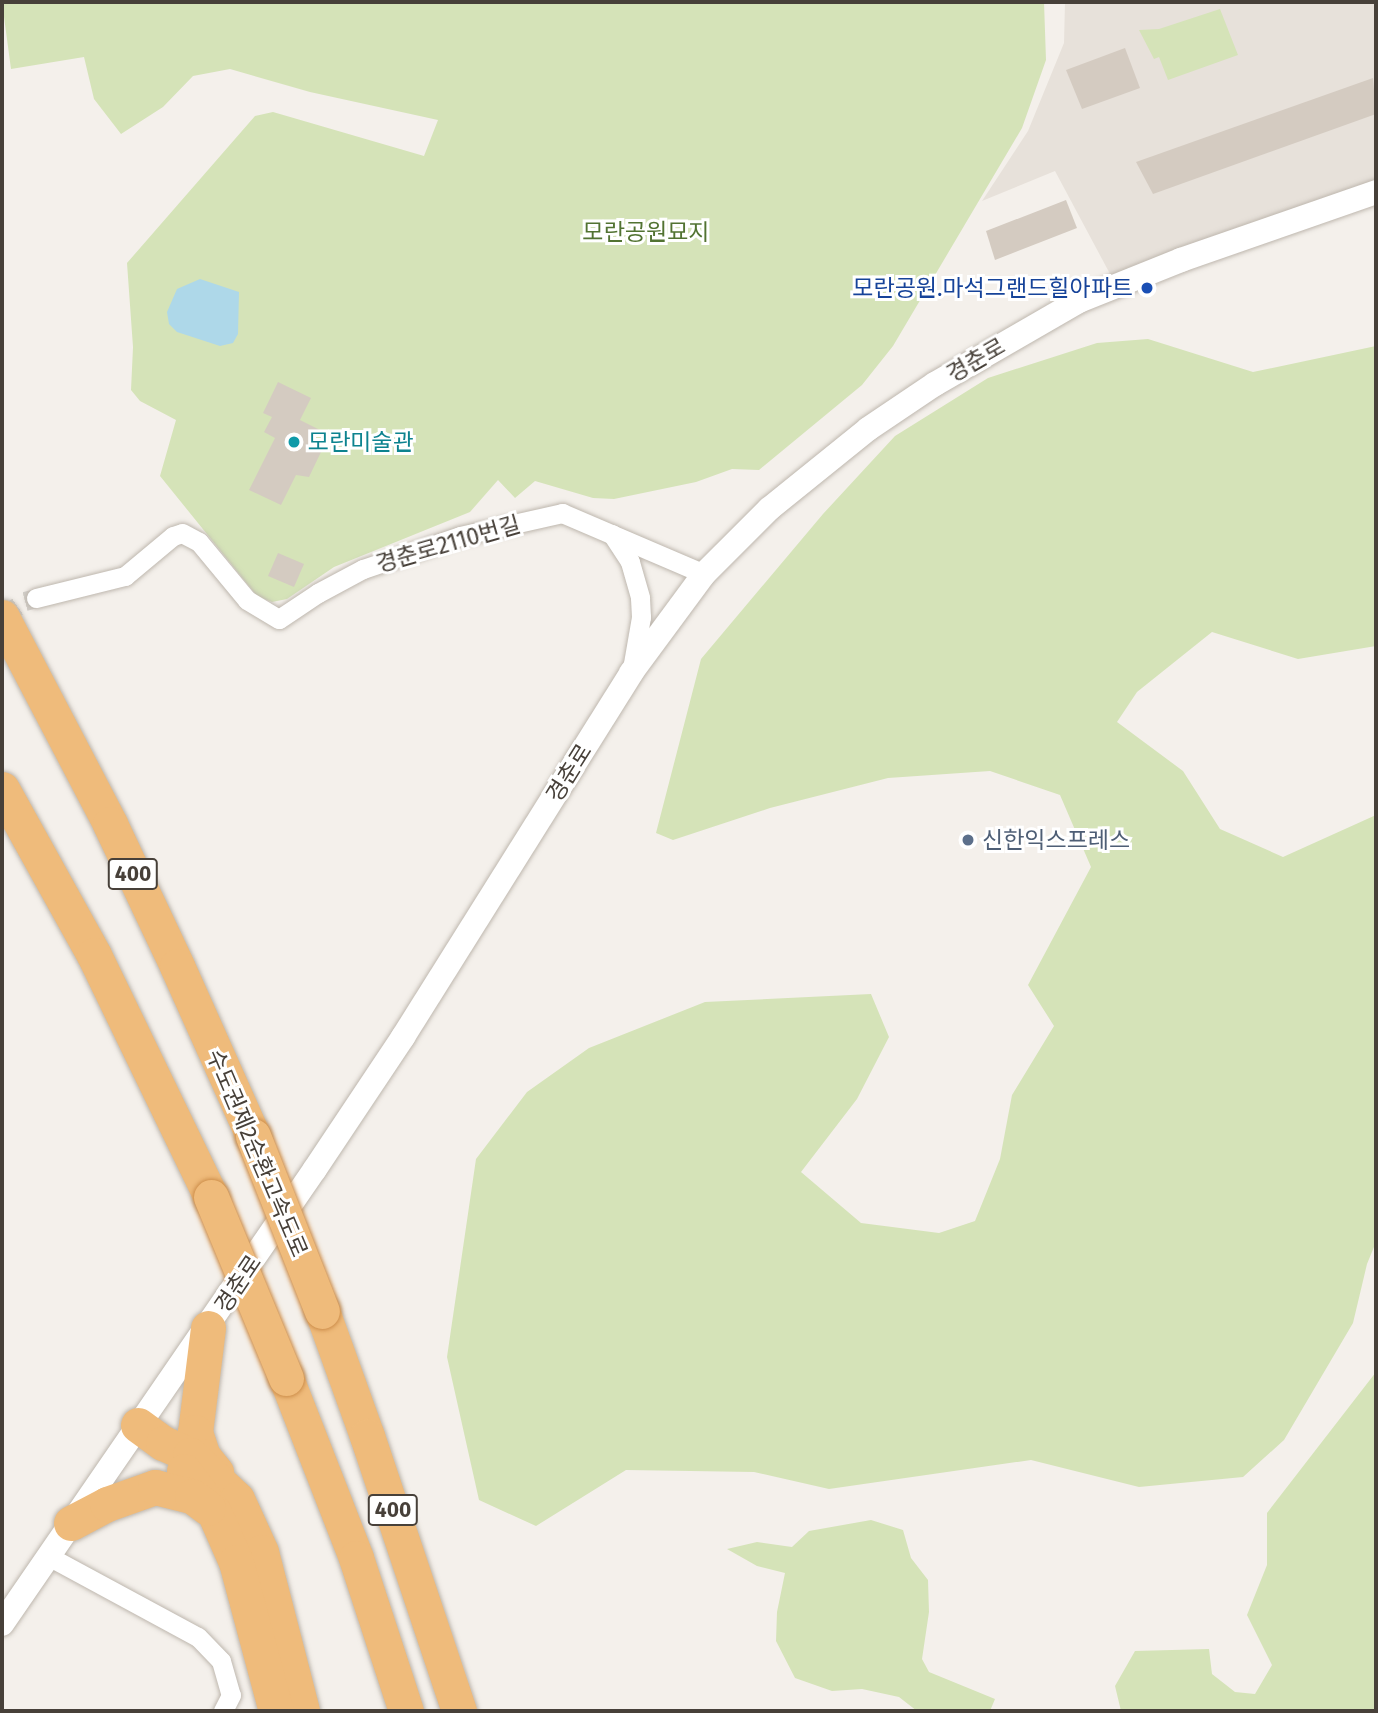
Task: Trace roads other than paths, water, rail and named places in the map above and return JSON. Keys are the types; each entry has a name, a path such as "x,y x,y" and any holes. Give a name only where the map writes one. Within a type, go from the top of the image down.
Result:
{"highway":[{"name":"수도권제2순환고속도로","path":"2,617 115,836 253,1136 368,1436 459,1711"},
{"name":"400","path":"2,789 94,954 211,1197 286,1378 356,1558 406,1711"},
{"path":"208,1328 195,1432 226,1506 276,1711"},
{"path":"150,1434 190,1455 261,1552 302,1711"},
{"path":"71,1523 116,1500 155,1487 226,1506"}],"street":[{"name":"경춘로","path":"2,1624 71,1523 150,1434 208,1328 403,1037 631,673 704,574 769,509 868,429 935,384 1079,301 1181,260 1376,192"},
{"name":"경춘로2110번길","path":"36,598 125,576 173,536 182,533 199,542 247,600 279,619 318,593 363,569 460,536 562,513 704,574"},
{"path":"612,534 630,562 640,598 638,641 631,673"},
{"path":"48,1556 198,1637 221,1661 231,1695 223,1711"}],"water":[{"path":"200,279 239,292 238,334 233,343 220,346 177,332 169,324 167,312 177,289"}],"tunnel":[{"path":"2,617 25,601 36,598"}],"place":[{"name":"모란공원.마석그랜드힐아파트","path":"1147,288"},
{"name":"모란미술관","path":"294,442"},
{"name":"신한익스프레스","path":"968,840"}],"park label":[{"name":"모란공원묘지","path":"646,232"}]}
